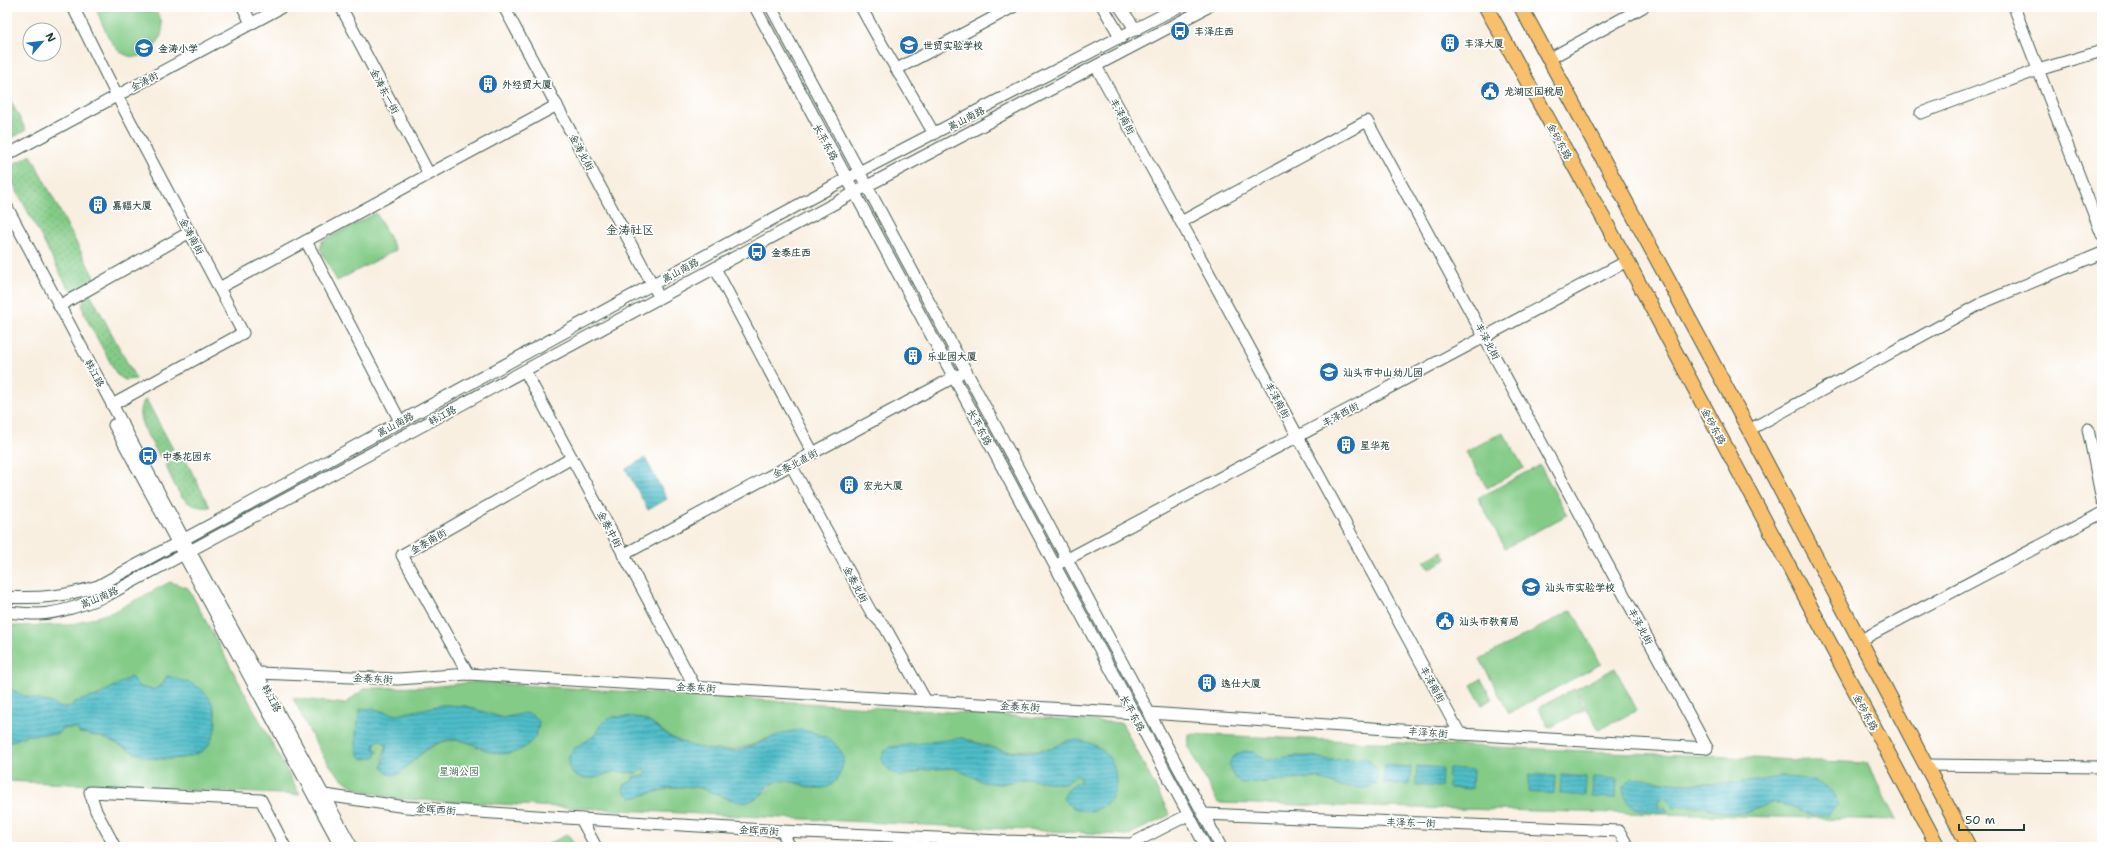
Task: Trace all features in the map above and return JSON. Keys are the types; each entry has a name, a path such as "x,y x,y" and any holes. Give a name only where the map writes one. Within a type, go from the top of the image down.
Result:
{"main road":[{"name":"金砂东路","path":"1486,7 1627,261 1938,847"},
{"path":"1521,7 1749,430 1968,847"}],"street":[{"name":"金涛南街","path":"73,7 117,96 243,332 112,405"},
{"path":"242,7 251,24"},
{"name":"金涛街","path":"7,155 282,7"},
{"name":"金涛东一街","path":"340,7 430,174"},
{"name":"金涛北街","path":"504,7 660,298"},
{"name":"长平东路","path":"755,7 853,194 1206,847"},
{"name":"长平东路","path":"771,7 1221,847"},
{"path":"861,7 934,134"},
{"path":"897,69 1013,7"},
{"path":"1103,7 1121,38"},
{"path":"1120,7 1136,30"},
{"name":"嵩山南路","path":"7,597 36,599 73,594 98,586 859,172 1121,38 1178,7"},
{"name":"嵩山南路","path":"461,405 866,186 1208,7"},
{"path":"1549,59 1643,7"},
{"path":"2014,7 2102,235"},
{"path":"1921,113 2038,70 2102,50"},
{"name":"丰泽南街","path":"1096,66 1460,734"},
{"path":"220,288 557,106"},
{"name":"丰泽北街","path":"1181,222 1368,121 1707,748"},
{"name":"韩江路","path":"7,207 112,405 180,541"},
{"name":"韩江路","path":"7,224 180,541 259,673 352,847"},
{"path":"59,306 190,232"},
{"path":"306,241 400,421"},
{"path":"1749,430 1982,303 2102,253"},
{"name":"丰泽西街","path":"1054,566 1627,261"},
{"path":"715,268 813,453"},
{"name":"金泰中街","path":"524,371 695,687"},
{"name":"金泰北直街","path":"624,555 966,371"},
{"name":"韩江路","path":"187,553 461,405"},
{"path":"2088,429 2102,500"},
{"name":"金泰南街","path":"468,674 402,555 572,458"},
{"name":"金泰北街","path":"791,465 871,612 885,627 926,701"},
{"path":"1859,641 2102,513"},
{"name":"嵩山南路","path":"7,612 38,614 73,608 106,596 187,553"},
{"name":"韩江路","path":"187,553 341,847"},
{"name":"金泰东街","path":"259,673 398,679 468,674 1134,713"},
{"name":"丰泽东街","path":"1149,713 1460,734 1707,748"},
{"path":"1925,764 2102,767"},
{"path":"115,847 96,811 90,792 261,800 285,847"},
{"name":"金晖西街","path":"325,794 406,807 581,820 1003,844 1131,844 1188,815"},
{"name":"丰泽东一街","path":"1203,814 1619,831 1628,847"},
{"path":"581,820 596,847"},
{"path":"782,831 790,847"}],"green space":[{"path":"95,7 154,7 162,24 160,38 156,45 145,54 138,57 131,57 124,54 114,46 110,40"},
{"path":"7,94 26,130 7,141"},
{"path":"31,155 96,281 75,292 67,286 10,178 10,166"},
{"path":"376,213 396,250 337,281 320,249 322,241"},
{"path":"90,293 136,379 125,380 117,375 84,314 82,303"},
{"path":"146,399 173,449 160,457 141,420 141,405"},
{"path":"1503,432 1524,468 1487,488 1466,452"},
{"path":"183,455 210,507 192,505 186,501 176,489 165,464"},
{"path":"1540,465 1567,515 1505,548 1478,498"},
{"path":"1442,551 1447,559 1429,569 1424,561"},
{"path":"170,582 188,588 300,795 7,781 7,743 27,735 58,733 62,728 77,728 79,733 107,739 148,756 163,759 191,755 199,752 210,742 213,736 215,710 173,678 167,676 162,685 153,690 139,687 131,677 97,696 74,702 72,706 60,708 52,703 24,696 7,686 7,626 70,625 113,612"},
{"path":"1572,610 1601,664 1509,713 1480,659"},
{"path":"1615,668 1637,710 1599,730 1576,689"},
{"path":"1481,679 1492,699 1482,705 1471,685"},
{"name":"星湖公园","path":"474,682 1122,723 1170,815 1128,835 397,799 360,789 345,781 326,760 318,748 293,698 345,704 365,688 429,687","holes":["442,705 465,706 503,718 513,716 483,748 457,740 437,744 418,756 399,774 382,758 387,744 379,740 374,745 375,750 360,709 374,709 397,715","615,717 639,718 652,723 679,741 713,750 746,747 768,738 831,785 823,788 811,788 796,782 784,780 773,784 765,793 749,798 735,800 699,788 687,786 671,788 632,798 633,777 644,776 648,773 642,769 636,773 614,771 595,778 574,749 589,741 595,735 600,726","962,738 1006,751 1051,749 1070,740 1092,811 1070,787 1081,781 1077,775 1043,781 1024,779 999,784 954,768 923,770 910,775"]},
{"path":"1574,689 1585,709 1549,728 1538,708"},
{"path":"1189,734 1867,763 1896,820 1218,803 1188,747","holes":["1254,752 1266,760 1311,756 1329,760 1365,758 1339,786 1318,778 1296,778 1261,783","1639,778 1648,781 1676,784 1746,783 1813,816 1791,806 1772,803 1748,812 1724,813 1702,806 1681,806 1665,796 1656,802 1668,812 1660,812"]},
{"path":"568,834 575,847 543,847"}],"water":[{"path":"645,458 667,499 648,510 626,469"},
{"path":"167,676 195,685 203,691 212,703 216,719 214,735 206,748 197,754 179,758 153,758 137,754 108,740 79,733 77,728 62,728 58,734 27,735 7,743 7,686 23,695 52,703 60,708 72,706 74,702 97,696 131,677 139,687 153,690 162,685"},
{"path":"442,705 465,706 503,718 525,713 532,715 539,721 538,729 531,742 525,747 512,753 496,753 465,741 443,741 425,750 399,774 396,775 389,774 382,767 387,744 379,740 374,744 375,750 378,751 375,757 363,759 359,755 356,736 360,709 374,709 397,715"},
{"path":"614,717 641,719 681,742 697,747 720,751 734,751 743,749 779,734 798,730 807,731 823,736 835,744 842,754 843,765 836,780 829,786 821,788 794,782 775,782 760,796 746,802 735,801 707,790 686,786 671,788 632,798 623,791 624,785 633,780 633,777 644,776 648,773 642,769 636,773 614,771 595,778 582,778 574,775 568,766 569,756 574,749 595,735 600,726 607,719"},
{"path":"962,738 989,747 1009,751 1035,751 1051,749 1070,740 1080,740 1086,742 1105,752 1111,761 1114,767 1116,781 1113,795 1110,801 1105,805 1088,811 1076,809 1067,803 1063,798 1070,787 1081,781 1077,775 1065,784 1024,779 999,784 983,782 954,768 923,770 900,777 884,764 882,759 882,755 890,747"},
{"path":"1244,751 1254,752 1266,760 1292,756 1311,756 1329,760 1365,758 1374,765 1378,773 1376,784 1365,788 1339,786 1318,778 1241,783 1236,779 1229,766 1230,761 1237,754"},
{"path":"1385,765 1411,767 1409,785 1384,783"},
{"path":"1417,766 1442,768 1441,787 1416,785"},
{"path":"1449,768 1473,770 1472,789 1448,788"},
{"path":"1529,774 1555,776 1554,794 1528,792"},
{"path":"1561,775 1586,777 1585,796 1560,794"},
{"path":"1593,777 1617,779 1616,798 1592,797"},
{"path":"1781,777 1806,779 1822,785 1829,789 1838,804 1828,815 1813,816 1791,806 1772,803 1748,812 1724,813 1701,806 1681,806 1674,808 1665,796 1656,803 1662,809 1665,807 1668,812 1646,811 1633,807 1628,802 1624,796 1623,787 1629,780 1632,779 1699,785 1740,783"}],"place":[{"name":"丰泽庄西","path":"1180,31"},
{"name":"丰泽大厦","path":"1450,43"},
{"name":"世贸实验学校","path":"909,45"},
{"name":"金涛小学","path":"144,48"},
{"name":"外经贸大厦","path":"488,84"},
{"name":"龙湖区国税局","path":"1490,91"},
{"name":"嘉福大厦","path":"98,205"},
{"name":"金泰庄西","path":"757,252"},
{"name":"乐业园大厦","path":"913,356"},
{"name":"汕头市中山幼儿园","path":"1329,372"},
{"name":"星华苑","path":"1346,445"},
{"name":"中泰花园东","path":"148,456"},
{"name":"宏光大厦","path":"849,485"},
{"name":"汕头市实验学校","path":"1531,587"},
{"name":"汕头市教育局","path":"1445,621"},
{"name":"逸仕大厦","path":"1207,683"}],"district":[{"name":"金涛社区","path":"630,230"}]}
